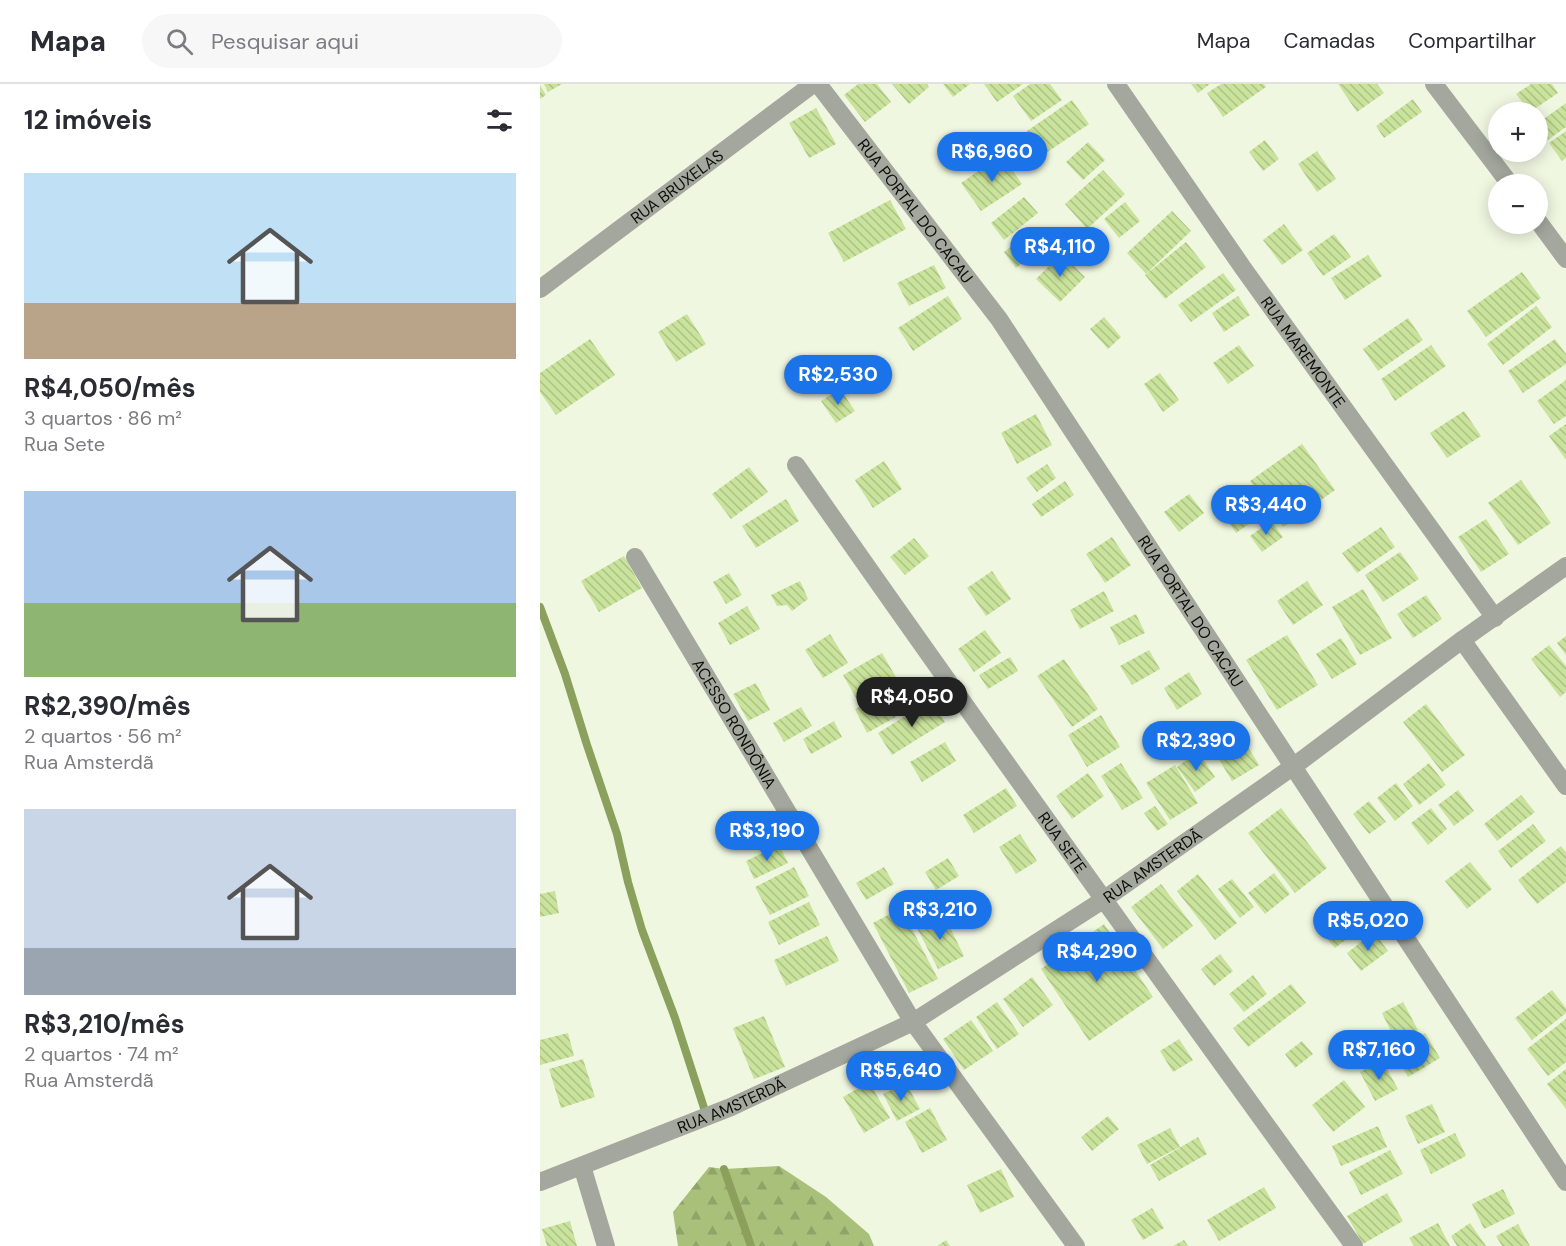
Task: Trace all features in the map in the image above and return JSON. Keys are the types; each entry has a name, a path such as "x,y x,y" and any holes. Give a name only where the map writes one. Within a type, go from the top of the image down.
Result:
{"street":[{"name":"RUA BRUXELAS","path":"540,289 813,84"},
{"name":"RUA PORTAL DO CACAU","path":"818,84 999,320 1566,1182"},
{"name":"RUA MAREMONTE","path":"1116,84 1250,278 1495,618"},
{"path":"1434,84 1502,174"},
{"path":"1548,234 1566,259"},
{"name":"RUA SETE","path":"796,465 955,693 1354,1246"},
{"name":"ACESSO RONDÔNIA","path":"635,557 913,1022 1076,1246"},
{"name":"RUA AMSTERDÃ","path":"540,1182 731,1107 913,1022 1103,900 1294,766 1462,640 1566,566"},
{"path":"1462,640 1566,786"},
{"path":"582,1166 606,1246"}],"green space":[{"path":"779,1166 826,1197 869,1234 874,1246 678,1246 673,1212 709,1167 724,1169"}],"building":[{"path":"544,84 562,84 548,92"},
{"path":"858,84 877,84 891,102 865,122 844,95"},
{"path":"892,84 927,84 929,87 909,104"},
{"path":"943,84 970,84 953,97"},
{"path":"984,84 1023,84 997,102"},
{"path":"1030,84 1050,84 1062,100 1031,121 1013,96"},
{"path":"1191,84 1210,84 1198,93"},
{"path":"1221,84 1264,84 1266,87 1223,117 1207,93"},
{"path":"1338,84 1377,84 1384,93 1357,112"},
{"path":"1531,84 1552,84 1558,93 1545,102 1522,102 1516,94"},
{"path":"540,85 546,95 540,99"},
{"path":"1413,99 1422,112 1384,138 1376,126"},
{"path":"1072,100 1089,124 1043,155 1027,131"},
{"path":"1566,103 1566,127 1548,140 1548,116"},
{"path":"816,108 836,144 809,158 789,123"},
{"path":"1566,131 1566,158 1562,161 1549,143"},
{"path":"1265,140 1279,159 1263,171 1249,152"},
{"path":"1088,142 1105,160 1083,180 1066,162"},
{"path":"978,147 984,158 968,167 962,156"},
{"path":"1317,151 1336,179 1317,192 1298,164"},
{"path":"1002,155 1022,184 981,211 961,183"},
{"path":"1103,170 1125,194 1087,229 1065,204"},
{"path":"1024,197 1038,213 1004,240 991,223"},
{"path":"890,200 906,229 844,262 828,233"},
{"path":"1125,202 1140,221 1119,238 1104,219"},
{"path":"1172,211 1191,231 1146,274 1127,253"},
{"path":"1284,224 1303,250 1282,265 1263,240"},
{"path":"1032,231 1044,246 1016,268 1004,252"},
{"path":"1334,234 1351,257 1323,276 1307,253"},
{"path":"1186,242 1206,267 1165,299 1145,275"},
{"path":"1061,254 1085,277 1060,302 1036,279"},
{"path":"1368,255 1382,276 1345,300 1331,278"},
{"path":"934,265 946,288 909,306 897,283"},
{"path":"1522,272 1541,298 1486,337 1467,311"},
{"path":"1223,273 1236,290 1191,322 1178,305"},
{"path":"948,296 962,319 913,351 898,328"},
{"path":"1238,296 1250,315 1224,332 1212,313"},
{"path":"1536,306 1552,327 1503,365 1487,344"},
{"path":"687,314 706,344 676,362 658,332"},
{"path":"1104,317 1121,337 1108,349 1090,329"},
{"path":"1408,318 1423,340 1378,371 1363,349"},
{"path":"590,339 615,375 556,415 540,392 540,373"},
{"path":"1555,339 1566,354 1566,364 1523,393 1508,371"},
{"path":"1239,345 1254,366 1228,384 1213,363"},
{"path":"1431,345 1446,366 1395,401 1381,379"},
{"path":"1160,373 1179,400 1163,412 1144,384"},
{"path":"1566,380 1566,416 1554,424 1537,401"},
{"path":"840,389 855,411 836,423 821,401"},
{"path":"1464,411 1481,436 1447,458 1430,433"},
{"path":"1036,414 1052,445 1017,464 1001,433"},
{"path":"1566,424 1566,460 1549,436"},
{"path":"1302,444 1335,490 1283,527 1250,481"},
{"path":"884,461 902,489 873,508 855,480"},
{"path":"1047,464 1056,478 1037,492 1026,478"},
{"path":"749,467 768,492 731,519 712,494"},
{"path":"1521,480 1551,523 1518,545 1488,503"},
{"path":"1065,481 1074,495 1041,517 1032,504"},
{"path":"1189,494 1204,513 1179,532 1164,512"},
{"path":"786,499 799,521 756,548 742,526"},
{"path":"1240,502 1253,521 1236,533 1223,514"},
{"path":"1486,519 1509,554 1481,572 1458,537"},
{"path":"1271,521 1283,537 1262,552 1250,536"},
{"path":"1381,527 1395,547 1357,573 1342,553"},
{"path":"1112,537 1131,565 1105,583 1086,554"},
{"path":"914,538 929,556 905,575 890,557"},
{"path":"1400,552 1419,579 1383,602 1365,575"},
{"path":"624,556 642,588 599,612 581,581"},
{"path":"992,571 1011,599 986,616 967,588"},
{"path":"729,573 742,595 726,604 713,582"},
{"path":"800,581 808,599 792,611 787,605 777,606 771,595"},
{"path":"1307,581 1323,605 1293,625 1277,601"},
{"path":"1363,589 1392,638 1360,655 1332,607"},
{"path":"1104,591 1114,611 1080,629 1070,610"},
{"path":"1426,595 1442,619 1413,638 1397,614"},
{"path":"747,606 760,629 730,645 718,623"},
{"path":"1136,614 1145,633 1119,645 1110,627"},
{"path":"985,630 1001,653 974,672 958,649"},
{"path":"830,634 848,663 823,678 805,650"},
{"path":"1287,635 1318,685 1277,710 1246,660"},
{"path":"1566,636 1566,655 1557,643"},
{"path":"1341,638 1357,664 1332,679 1316,654"},
{"path":"1549,645 1566,666 1566,692 1560,697 1531,659"},
{"path":"1149,650 1160,669 1132,685 1120,666"},
{"path":"882,653 897,679 857,700 843,675"},
{"path":"1010,657 1018,671 988,689 979,675"},
{"path":"1064,659 1098,709 1072,727 1037,676"},
{"path":"1189,672 1202,694 1177,710 1164,688"},
{"path":"756,683 770,710 748,721 733,694"},
{"path":"883,694 896,717 867,733 855,709"},
{"path":"931,700 945,722 892,755 878,733"},
{"path":"1426,704 1465,755 1442,772 1403,722"},
{"path":"801,707 812,726 784,742 773,723"},
{"path":"1101,715 1120,747 1087,767 1068,735"},
{"path":"834,721 842,737 811,754 803,739"},
{"path":"1235,725 1259,765 1232,781 1208,741"},
{"path":"945,742 956,761 922,782 910,762"},
{"path":"1198,752 1215,777 1195,792 1177,767"},
{"path":"1121,763 1143,798 1122,810 1101,776"},
{"path":"1429,763 1446,785 1419,805 1403,784"},
{"path":"1175,765 1198,803 1170,820 1146,783"},
{"path":"1088,773 1104,796 1072,819 1056,796"},
{"path":"1396,783 1413,806 1395,821 1377,798"},
{"path":"1006,788 1017,806 974,833 963,815"},
{"path":"1458,790 1474,811 1454,826 1438,805"},
{"path":"1521,795 1535,812 1497,841 1484,824"},
{"path":"1369,801 1386,822 1369,834 1353,814"},
{"path":"1155,806 1168,824 1157,831 1144,813"},
{"path":"1281,808 1327,868 1295,893 1248,833"},
{"path":"1431,808 1447,829 1428,845 1411,823"},
{"path":"1533,824 1546,841 1511,868 1498,851"},
{"path":"1020,834 1037,861 1016,874 999,847"},
{"path":"779,845 788,863 754,879 746,861"},
{"path":"1561,846 1566,852 1566,882 1537,904 1518,880"},
{"path":"948,858 959,876 936,890 925,872"},
{"path":"1470,862 1492,889 1467,909 1445,881"},
{"path":"794,867 809,896 770,915 755,887"},
{"path":"884,867 894,884 866,900 856,883"},
{"path":"1274,873 1290,894 1265,914 1248,893"},
{"path":"1198,874 1237,923 1215,940 1177,891"},
{"path":"1232,879 1254,907 1240,918 1218,889"},
{"path":"1161,884 1193,926 1163,949 1131,907"},
{"path":"555,891 559,913 540,917 540,894"},
{"path":"809,902 820,925 779,945 768,922"},
{"path":"901,908 938,979 909,993 873,923"},
{"path":"943,913 964,956 938,969 916,926"},
{"path":"1342,920 1353,934 1335,948 1323,934"},
{"path":"1104,924 1153,997 1089,1041 1041,969"},
{"path":"1374,932 1388,951 1361,971 1347,953"},
{"path":"827,936 839,961 786,986 774,960"},
{"path":"1220,954 1233,971 1214,986 1201,969"},
{"path":"1253,975 1267,994 1244,1012 1229,994"},
{"path":"1032,977 1053,1005 1023,1027 1003,999"},
{"path":"1291,984 1306,1003 1248,1047 1233,1028"},
{"path":"1552,990 1566,1008 1566,1013 1532,1040 1515,1018"},
{"path":"997,1002 1019,1034 997,1049 976,1017"},
{"path":"1403,1002 1418,1030 1396,1042 1382,1013"},
{"path":"764,1016 785,1067 754,1079 733,1028"},
{"path":"1566,1019 1566,1062 1548,1076 1527,1049"},
{"path":"971,1020 993,1051 964,1070 943,1039"},
{"path":"568,1033 574,1056 540,1065 540,1040"},
{"path":"1425,1033 1440,1058 1408,1077 1393,1051"},
{"path":"1179,1039 1193,1060 1173,1072 1160,1051"},
{"path":"1302,1041 1313,1054 1295,1068 1285,1054"},
{"path":"583,1059 595,1097 561,1108 549,1069"},
{"path":"1382,1060 1398,1089 1375,1101 1360,1072"},
{"path":"1566,1069 1566,1109 1547,1084"},
{"path":"1344,1080 1365,1107 1333,1132 1312,1105"},
{"path":"869,1082 890,1118 864,1133 843,1097"},
{"path":"906,1083 920,1109 897,1121 883,1094"},
{"path":"1432,1104 1445,1132 1418,1144 1405,1116"},
{"path":"930,1108 947,1140 922,1153 905,1122"},
{"path":"1108,1116 1119,1129 1092,1151 1081,1137"},
{"path":"1378,1126 1387,1147 1341,1166 1332,1146"},
{"path":"1170,1128 1180,1147 1147,1164 1137,1145"},
{"path":"1455,1133 1466,1156 1431,1174 1420,1150"},
{"path":"1198,1137 1207,1154 1159,1181 1150,1165"},
{"path":"1390,1150 1403,1174 1361,1195 1349,1172"},
{"path":"1001,1169 1014,1197 980,1213 967,1185"},
{"path":"1264,1187 1276,1208 1219,1241 1207,1220"},
{"path":"1503,1189 1515,1214 1484,1229 1472,1204"},
{"path":"1387,1193 1403,1221 1363,1244 1347,1216"},
{"path":"1152,1208 1164,1228 1143,1240 1131,1220"},
{"path":"570,1221 577,1246 547,1246 542,1229"},
{"path":"1438,1223 1450,1246 1414,1246 1409,1238"},
{"path":"1470,1223 1486,1246 1457,1246 1451,1236"},
{"path":"1518,1224 1530,1246 1502,1246 1496,1236"},
{"path":"946,1240 950,1246 937,1246"},
{"path":"1184,1240 1188,1246 1173,1246"}],"waterway":[{"path":"540,607 565,674 617,834 642,930 675,1018 705,1111"},
{"path":"724,1169 751,1246"}]}
